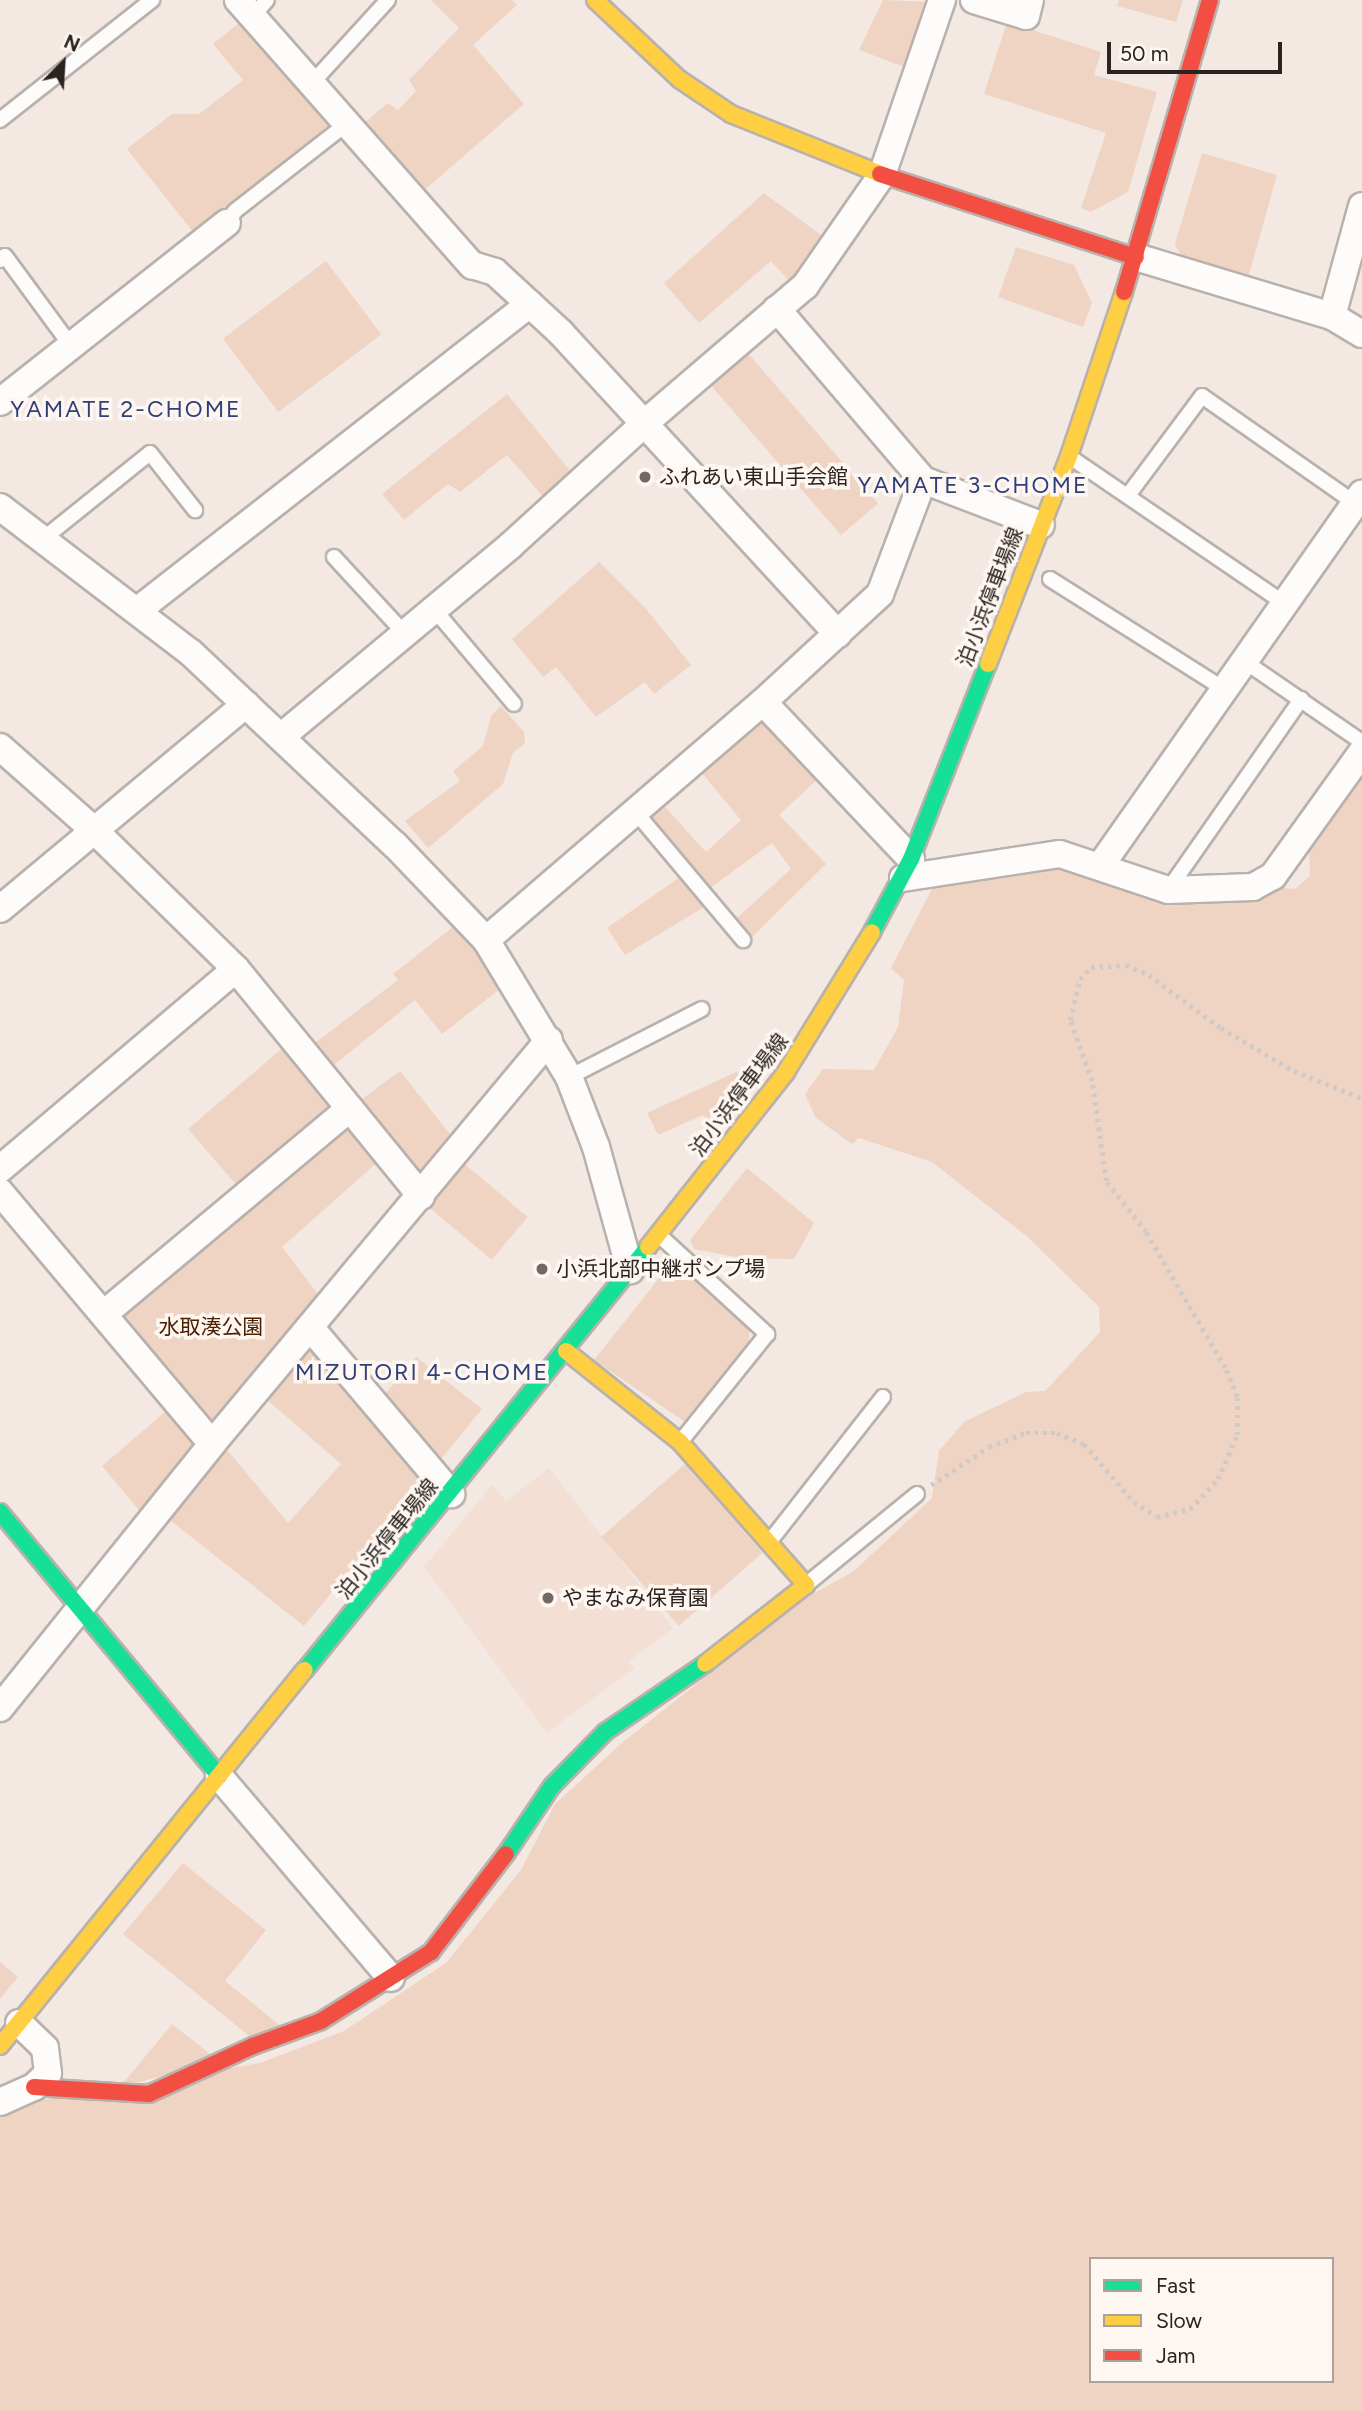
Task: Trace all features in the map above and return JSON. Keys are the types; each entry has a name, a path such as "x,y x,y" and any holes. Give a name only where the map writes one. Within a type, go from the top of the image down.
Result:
{"main road":[{"path":"595,0 679,79 731,114 882,175 1136,257"},
{"name":"泊小浜停車場線","path":"0,2046 451,1494 786,1072 907,869 1069,456 1136,257 1210,0"},
{"path":"34,2087 149,2094 253,2046 321,2021 431,1952 487,1884 552,1786 605,1732 751,1632 806,1585 680,1442 566,1351"},
{"path":"0,1512 219,1776"}],"street":[{"path":"282,736 405,634 805,286 882,175 942,0"},
{"path":"974,0 1026,16 1030,0"},
{"path":"253,5 313,82 471,265 495,272 530,304 645,423 838,634"},
{"path":"1332,316 1362,206"},
{"path":"0,402 227,223"},
{"path":"1136,257 1332,316 1362,334"},
{"path":"138,610 530,304"},
{"path":"777,309 923,480 1041,525"},
{"path":"486,940 634,810 763,702 880,594 923,480"},
{"path":"1101,865 1359,498"},
{"path":"0,507 138,610 282,736 486,940 569,1077 596,1147 630,1270"},
{"path":"763,702 907,869 1060,855 1101,865 1168,890 1253,887 1273,876 1362,752"},
{"path":"0,909 246,704"},
{"path":"0,747 95,831 236,969 421,1196"},
{"path":"0,1169 236,969"},
{"path":"0,1708 82,1610 96,1586 212,1444 549,1040"},
{"path":"105,1313 350,1108"},
{"path":"0,1192 105,1313 212,1444"},
{"path":"310,1327 451,1494"},
{"path":"219,1776 391,1978"},
{"path":"0,2102 34,2087 48,2073 50,2059 45,2048 19,2023"}],"lane":[{"path":"0,120 152,0"},
{"path":"313,82 388,0"},
{"path":"227,223 235,211 349,122"},
{"path":"0,260 5,256 71,346"},
{"path":"1129,494 1202,396 1359,498"},
{"path":"43,539 150,453 195,510"},
{"path":"1069,456 1129,494 1284,603"},
{"path":"334,557 405,634"},
{"path":"1051,579 1224,689"},
{"path":"434,609 514,704"},
{"path":"1244,661 1362,742"},
{"path":"1168,890 1301,699"},
{"path":"634,810 743,940"},
{"path":"569,1077 702,1009"},
{"path":"658,1235 767,1334 680,1442"},
{"path":"769,1543 883,1397"},
{"path":"806,1585 917,1494"}],"path":[{"path":"917,1494 989,1447 1026,1433 1057,1433 1084,1444 1134,1502 1157,1517 1190,1508 1218,1479 1237,1435 1237,1397 1225,1368 1146,1232 1106,1181 1092,1082 1070,1020 1080,979 1091,967 1126,965 1149,975 1221,1028 1294,1071 1362,1098"}],"shaded area":[{"name":"やまなみ保育園","path":"549,1468 673,1628 629,1661 634,1668 547,1733 424,1567 492,1485 506,1501"}],"green space":[{"path":"431,0 512,0 517,5 473,45 524,104 422,192 363,124 388,103 398,110 416,91 409,80 459,28"},
{"path":"883,0 929,2 907,68 859,50"},
{"path":"1119,0 1183,0 1176,22 1117,6"},
{"path":"244,19 342,124 197,237 127,149 172,114 199,114 243,80 213,44"},
{"path":"1007,22 1101,52 1094,75 1157,92 1128,192 1091,212 1081,208 1106,133 984,94"},
{"path":"1202,153 1277,175 1248,278 1181,256 1175,244"},
{"path":"764,193 825,238 791,283 771,261 699,323 664,283"},
{"path":"1016,247 1074,265 1092,303 1083,327 998,297"},
{"path":"326,261 381,334 278,412 223,339"},
{"path":"745,350 878,503 841,535 708,382"},
{"path":"507,394 576,478 549,503 507,455 460,492 448,484 404,520 382,494"},
{"path":"599,562 647,610 691,665 654,694 645,682 596,717 556,667 543,677 512,639"},
{"path":"501,706 524,732 525,743 513,753 503,784 428,848 405,821 460,781 453,771 483,746 491,716"},
{"path":"763,718 819,778 779,815 826,864 752,937 736,919 791,869 772,843 710,888 650,818 658,799 706,852 741,820 696,766"},
{"path":"1362,770 1362,2411 0,2411 0,2115 17,2104 260,2063 344,2031 446,1963 521,1870 555,1804 623,1742 806,1598 854,1571 932,1498 939,1451 964,1422 1026,1392 1045,1391 1100,1332 1099,1307 1029,1238 932,1162 859,1138 852,1144 816,1118 805,1094 823,1069 874,1070 898,1027 904,980 891,968 935,883 1053,864 1097,873 1295,889 1310,876 1309,846"},
{"path":"680,877 704,907 625,955 607,928"},
{"path":"458,923 505,985 442,1034 415,1000 330,1068 311,1046 398,980 393,974"},
{"path":"286,1045 334,1103 331,1110 239,1188 188,1129"},
{"path":"758,1062 709,1126 703,1115 658,1135 647,1113"},
{"path":"400,1071 453,1138 431,1173 414,1172 358,1102"},
{"name":"水取湊公園","path":"345,1126 356,1130 380,1160 282,1247 321,1298 219,1420 201,1422 119,1316"},
{"path":"461,1161 528,1217 492,1260 425,1204"},
{"path":"747,1168 814,1223 794,1259 741,1258 694,1249 690,1240"},
{"path":"682,1269 749,1329 749,1346 688,1424 594,1360 664,1272"},
{"path":"316,1348 426,1479 304,1626 166,1517 224,1446 288,1523 341,1464 264,1397 303,1350"},
{"path":"416,1357 482,1409 437,1464 382,1398"},
{"path":"173,1405 198,1441 143,1515 102,1466"},
{"path":"685,1464 762,1553 679,1626 601,1537"},
{"path":"183,1863 266,1930 225,1981 287,2031 258,2043 123,1934"},
{"path":"0,1962 18,1977 0,1999"},
{"path":"172,2024 219,2061 120,2087"}],"traffic: fast":[{"path":"872,932 911,859 988,664"},
{"path":"305,1670 648,1247"},
{"path":"0,1512 219,1776"},
{"path":"506,1854 552,1786 605,1732 705,1664"}],"traffic: slow":[{"path":"595,0 679,79 731,114 880,174"},
{"path":"988,664 1069,456 1124,292"},
{"path":"648,1247 786,1072 872,932"},
{"path":"566,1351 680,1442 806,1585 705,1664"},
{"path":"0,2046 305,1670"}],"traffic: jam":[{"path":"1124,292 1210,0"},
{"path":"880,174 1136,257"},
{"path":"34,2087 149,2094 253,2046 321,2021 431,1952 506,1854"}],"place":[{"name":"ふれあい東山手会館","path":"645,477"},
{"name":"小浜北部中継ポンプ場","path":"542,1269"},
{"name":"やまなみ保育園","path":"548,1598"}],"district":[{"name":"YAMATE 2-CHOME","path":"126,409"},
{"name":"YAMATE 3-CHOME","path":"973,485"},
{"name":"MIZUTORI 4-CHOME","path":"422,1372"}]}
